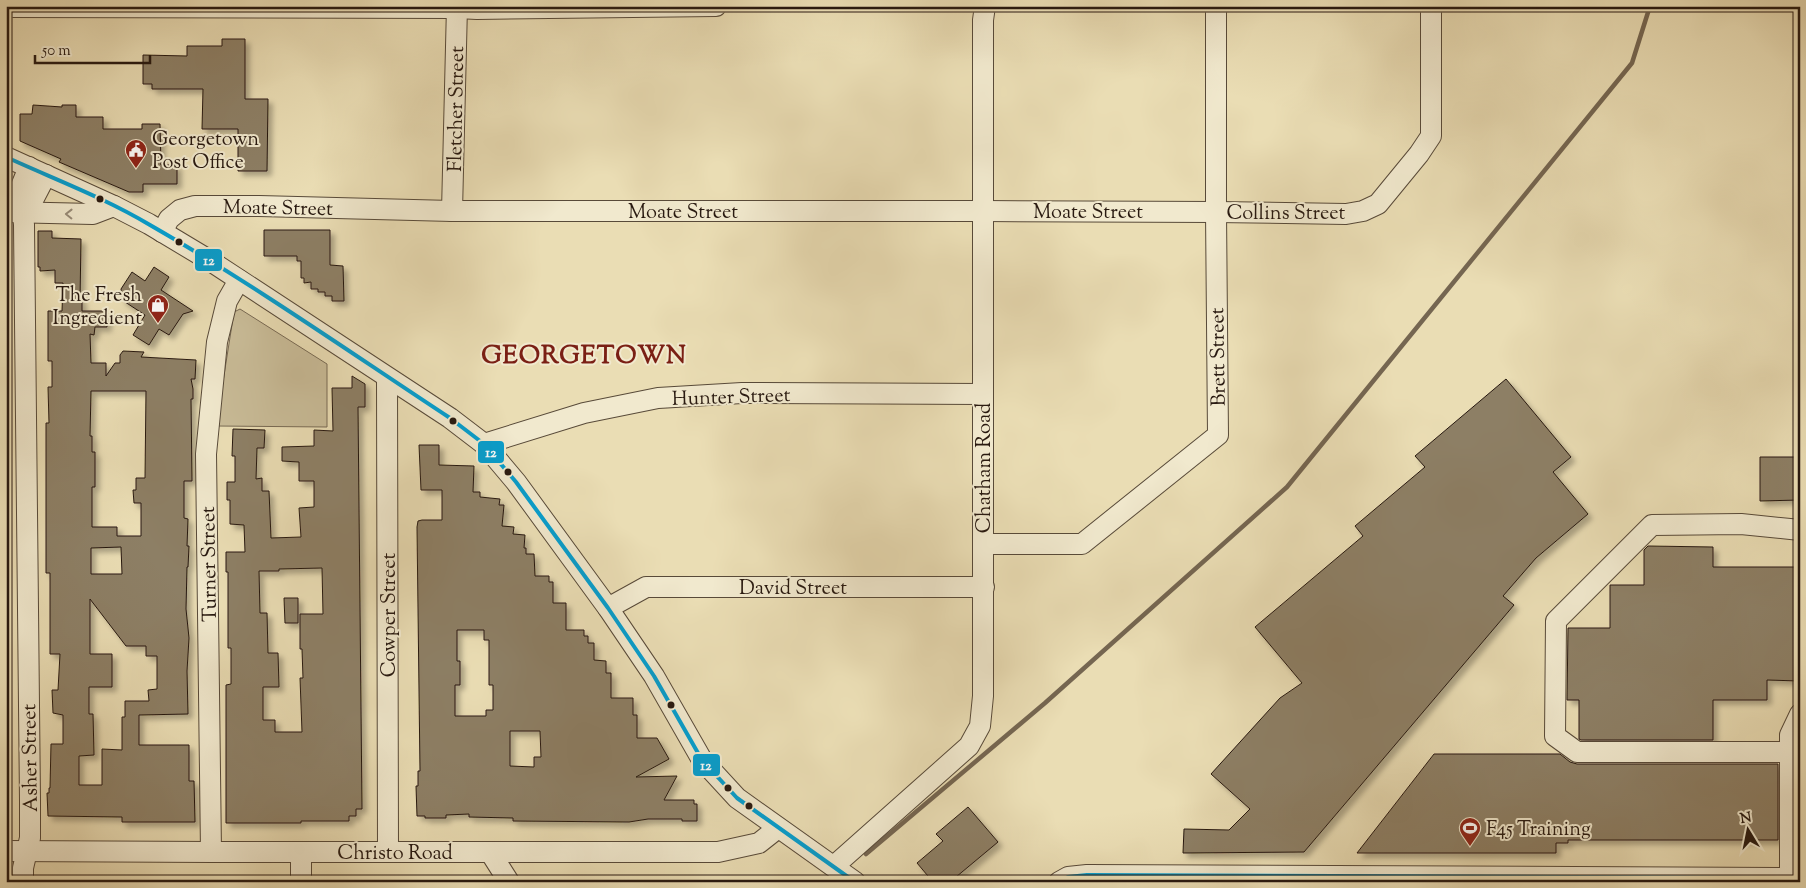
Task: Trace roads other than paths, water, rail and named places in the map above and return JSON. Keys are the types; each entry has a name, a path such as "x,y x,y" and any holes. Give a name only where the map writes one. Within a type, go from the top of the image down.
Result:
{"street":[{"path":"6,7 457,7 477,9 716,6"},
{"name":"Chatham Road","path":"834,866 969,746 980,726 983,696 984,587 983,20 985,6"},
{"name":"Brett Street","path":"984,544 1082,544 1218,434 1216,6"},
{"name":"Collins Street","path":"1216,212 1346,214 1363,211 1378,204 1419,154 1431,136 1432,6"},
{"name":"Fletcher Street","path":"452,211 457,7"},
{"path":"6,156 114,206 162,232 450,418 484,444 516,482 608,608 654,676 702,760 737,798 855,882"},
{"path":"14,213 31,204 37,171"},
{"path":"14,213 94,214 114,206"},
{"name":"Moate Street","path":"162,232 169,219 180,210 195,206 452,211 1216,212"},
{"name":"Asher Street","path":"14,213 24,244 30,838 23,882"},
{"name":"Turner Street","path":"211,852 206,454 217,342 227,301 239,280"},
{"name":"Cowper Street","path":"387,378 388,852"},
{"name":"Hunter Street","path":"484,444 584,413 658,398 742,393 983,394"},
{"path":"1790,752 1577,752 1555,736 1556,621 1652,525 1741,524 1800,530"},
{"name":"David Street","path":"608,608 646,587 984,587"},
{"path":"1059,882 1068,877 1087,875 1347,879 1795,878 1790,735 1800,714"},
{"name":"Christo Road","path":"6,851 301,853 718,852 758,842 778,828"},
{"path":"490,852 509,882"},
{"path":"301,853 301,882"}],"waterway":[{"path":"866,854 1045,703 1287,487 1632,63 1650,6"}],"place":[{"name":"Georgetown Post Office","path":"136,169"},
{"name":"The Fresh Ingredient","path":"158,324"},
{"name":"F45 Training","path":"1470,847"}],"district":[{"name":"GEORGETOWN","path":"584,354"}]}
